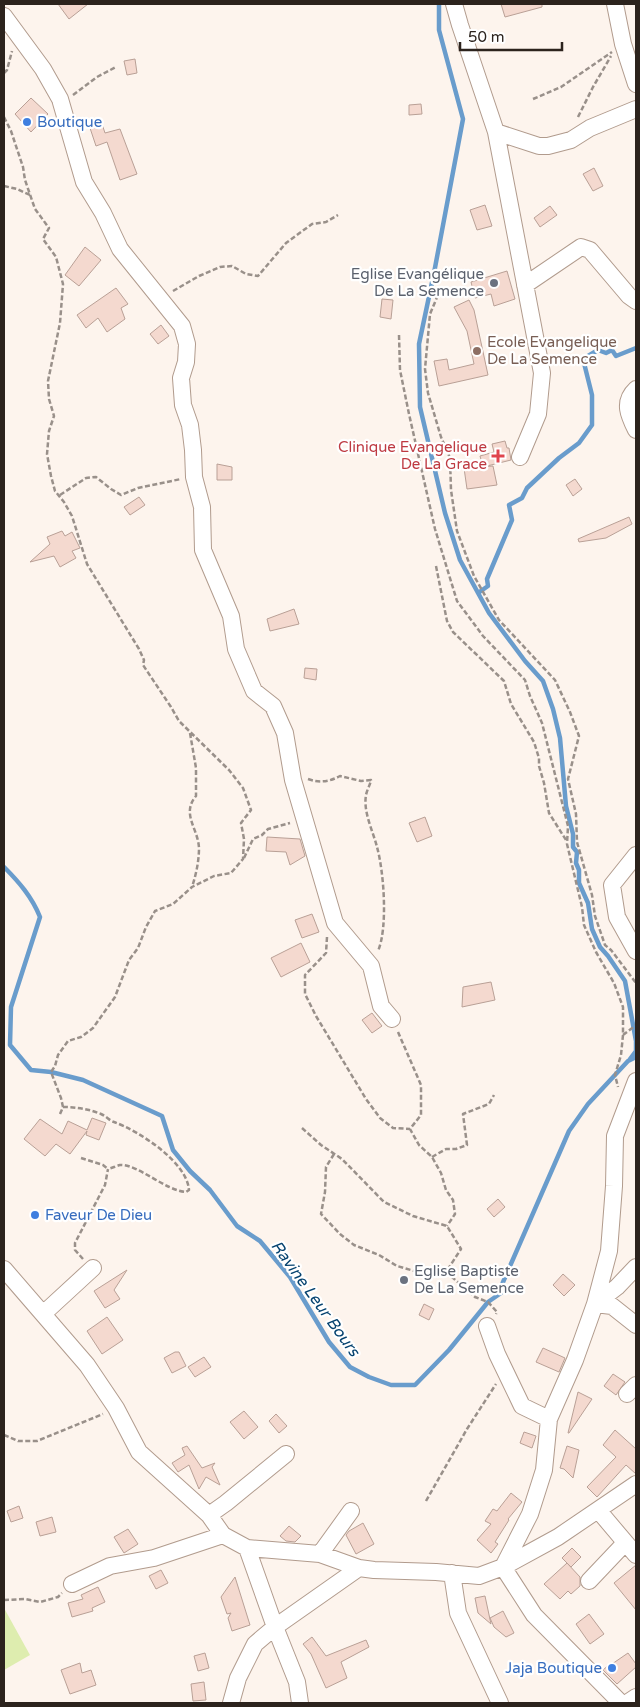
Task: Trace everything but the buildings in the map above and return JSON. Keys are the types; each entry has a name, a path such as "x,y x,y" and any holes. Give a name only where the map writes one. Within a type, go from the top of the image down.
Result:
{"street":[{"path":"454,4 496,132 542,373 538,414 520,457"},
{"path":"615,4 623,44 636,84"},
{"path":"4,16 43,69 60,99 84,182 103,213 120,249 182,326 187,344 186,362 181,378 183,405 190,425 194,450 194,477 202,507 204,550 230,616 236,648 254,691 273,706 284,733 291,770 335,923 371,966 381,1006 392,1019"},
{"path":"496,132 539,146 548,146 571,140 590,128 636,109"},
{"path":"525,285 581,247 590,250 629,296 636,301"},
{"path":"636,389 631,394 628,404 628,412 636,430"},
{"path":"636,855 612,886 617,917 636,951"},
{"path":"504,1567 530,1514 544,1470 549,1419 575,1360 595,1304 609,1251 614,1186 615,1136 636,1082"},
{"path":"595,1304 617,1287 636,1267"},
{"path":"43,1314 93,1268"},
{"path":"4,1269 87,1365 116,1408 139,1452 209,1515 223,1534 247,1548 320,1554 359,1568 479,1576 504,1567 558,1537 636,1484"},
{"path":"595,1304 612,1306 636,1326"},
{"path":"487,1326 497,1354 522,1406 549,1419"},
{"path":"209,1515 286,1454"},
{"path":"589,1581 631,1549 598,1510"},
{"path":"320,1554 351,1511"},
{"path":"72,1584 110,1566 154,1558 223,1534"},
{"path":"247,1548 297,1682 300,1703"},
{"path":"504,1567 534,1615 621,1703"},
{"path":"231,1703 238,1678 255,1644 275,1627 359,1568"},
{"path":"452,1574 458,1614 500,1703"},
{"path":"628,1703 636,1697"}],"path":[{"path":"533,99 561,87 623,44"},
{"path":"571,140 580,113 593,87 611,57 623,44"},
{"path":"60,99 73,96 97,77 116,68"},
{"path":"4,116 11,131 35,209 49,228 43,239 56,257 63,284 60,323 48,381 49,399 54,416 49,431 47,454 50,476 55,491 72,516 87,564 139,649 144,660 143,665 178,721 229,770 243,788 252,810 241,823 244,839 243,859"},
{"path":"4,186 16,189 30,196"},
{"path":"161,298 199,276 220,267 232,266 246,274 258,276 286,243 312,224 326,222 338,215"},
{"path":"438,295 430,314 425,369 428,393 441,437 450,458 451,490 457,531 474,576 499,620 555,680 570,712 579,736 568,779 576,814 577,842 592,895 594,916 605,945 636,983"},
{"path":"399,335 400,370 409,414 435,529 457,602 483,636 525,680 542,723 568,826 568,841 584,925 596,952 614,983 623,1007 621,1055 615,1075 624,1114"},
{"path":"59,496 86,478 96,477 121,494 138,488 194,477"},
{"path":"436,566 447,621 453,632 504,681 511,704 534,742 540,758 539,766 549,813 568,841"},
{"path":"190,732 197,781 196,796 190,803 190,811 191,822 198,835 199,850 192,887"},
{"path":"291,770 310,780 331,781 340,776 361,781 371,780 366,797 369,823 382,871 383,896 381,943 371,966"},
{"path":"60,1114 63,1107 51,1072 58,1055 68,1041 81,1037 93,1028 115,997 129,960 138,948 155,911 173,904 192,887 214,876 231,873 243,859 254,839 262,835 268,828 287,825 304,814"},
{"path":"335,923 327,935 326,953 305,975 306,994 334,1047 380,1118 393,1128 410,1129"},
{"path":"392,1019 421,1085 421,1115 410,1129"},
{"path":"623,1034 636,1025"},
{"path":"432,1157 446,1150 467,1145 463,1114 489,1104 494,1095"},
{"path":"63,1107 101,1114 113,1122 119,1122 141,1134 176,1162 185,1174 189,1190 178,1192 140,1172 120,1165 108,1169"},
{"path":"302,1128 320,1145 342,1158 384,1202 413,1216 447,1226 461,1249 446,1272"},
{"path":"410,1129 419,1145 432,1157 446,1190 453,1200 455,1214 447,1226"},
{"path":"335,1154 326,1167 322,1214 328,1221 340,1234 354,1244 379,1255 397,1266 418,1272 431,1270 446,1272 475,1297 488,1302 497,1312 487,1326"},
{"path":"81,1158 103,1165 108,1169"},
{"path":"93,1268 75,1250 75,1243 105,1186 108,1169"},
{"path":"426,1501 467,1429 505,1370"},
{"path":"4,1436 18,1441 37,1441 116,1408"},
{"path":"4,1600 25,1599 40,1602 58,1597 72,1584"}],"green space":[{"path":"4,1608 30,1655 4,1670"}],"waterway":[{"path":"439,4 439,30 463,119 419,344 420,407 445,513 460,560 489,613 525,661 543,681 553,709 560,738 566,806 573,834 573,847 577,852 576,863 579,870 579,883 588,903 592,929 600,947 625,981 636,1041"},
{"path":"478,593 488,586 487,579 512,520 509,505 522,498 527,488 559,458 579,443 592,425 592,395 583,359 598,350 606,353 612,350 616,356 636,348"},
{"name":"Ravine Leur Bours","path":"4,867 25,890 40,917 11,1007 10,1045 31,1070 51,1072 83,1080 162,1116 173,1150 190,1171 210,1190 237,1226 260,1241 290,1277 329,1342 350,1367 369,1377 391,1385 415,1385 449,1350 488,1302 501,1293 500,1289 569,1131 588,1104 628,1061 636,1057"},
{"path":"630,1059 636,1051 636,1042"}],"place":[{"name":"Boutique","path":"27,122"},
{"name":"Eglise Evangélique De La Semence","path":"494,283"},
{"name":"Ecole Evangelique De La Semence","path":"477,351"},
{"name":"Clinique Evangelique De La Grace","path":"498,456"},
{"name":"Faveur De Dieu","path":"35,1215"},
{"name":"Eglise Baptiste De La Semence","path":"404,1280"},
{"name":"Jaja Boutique","path":"612,1668"}]}
